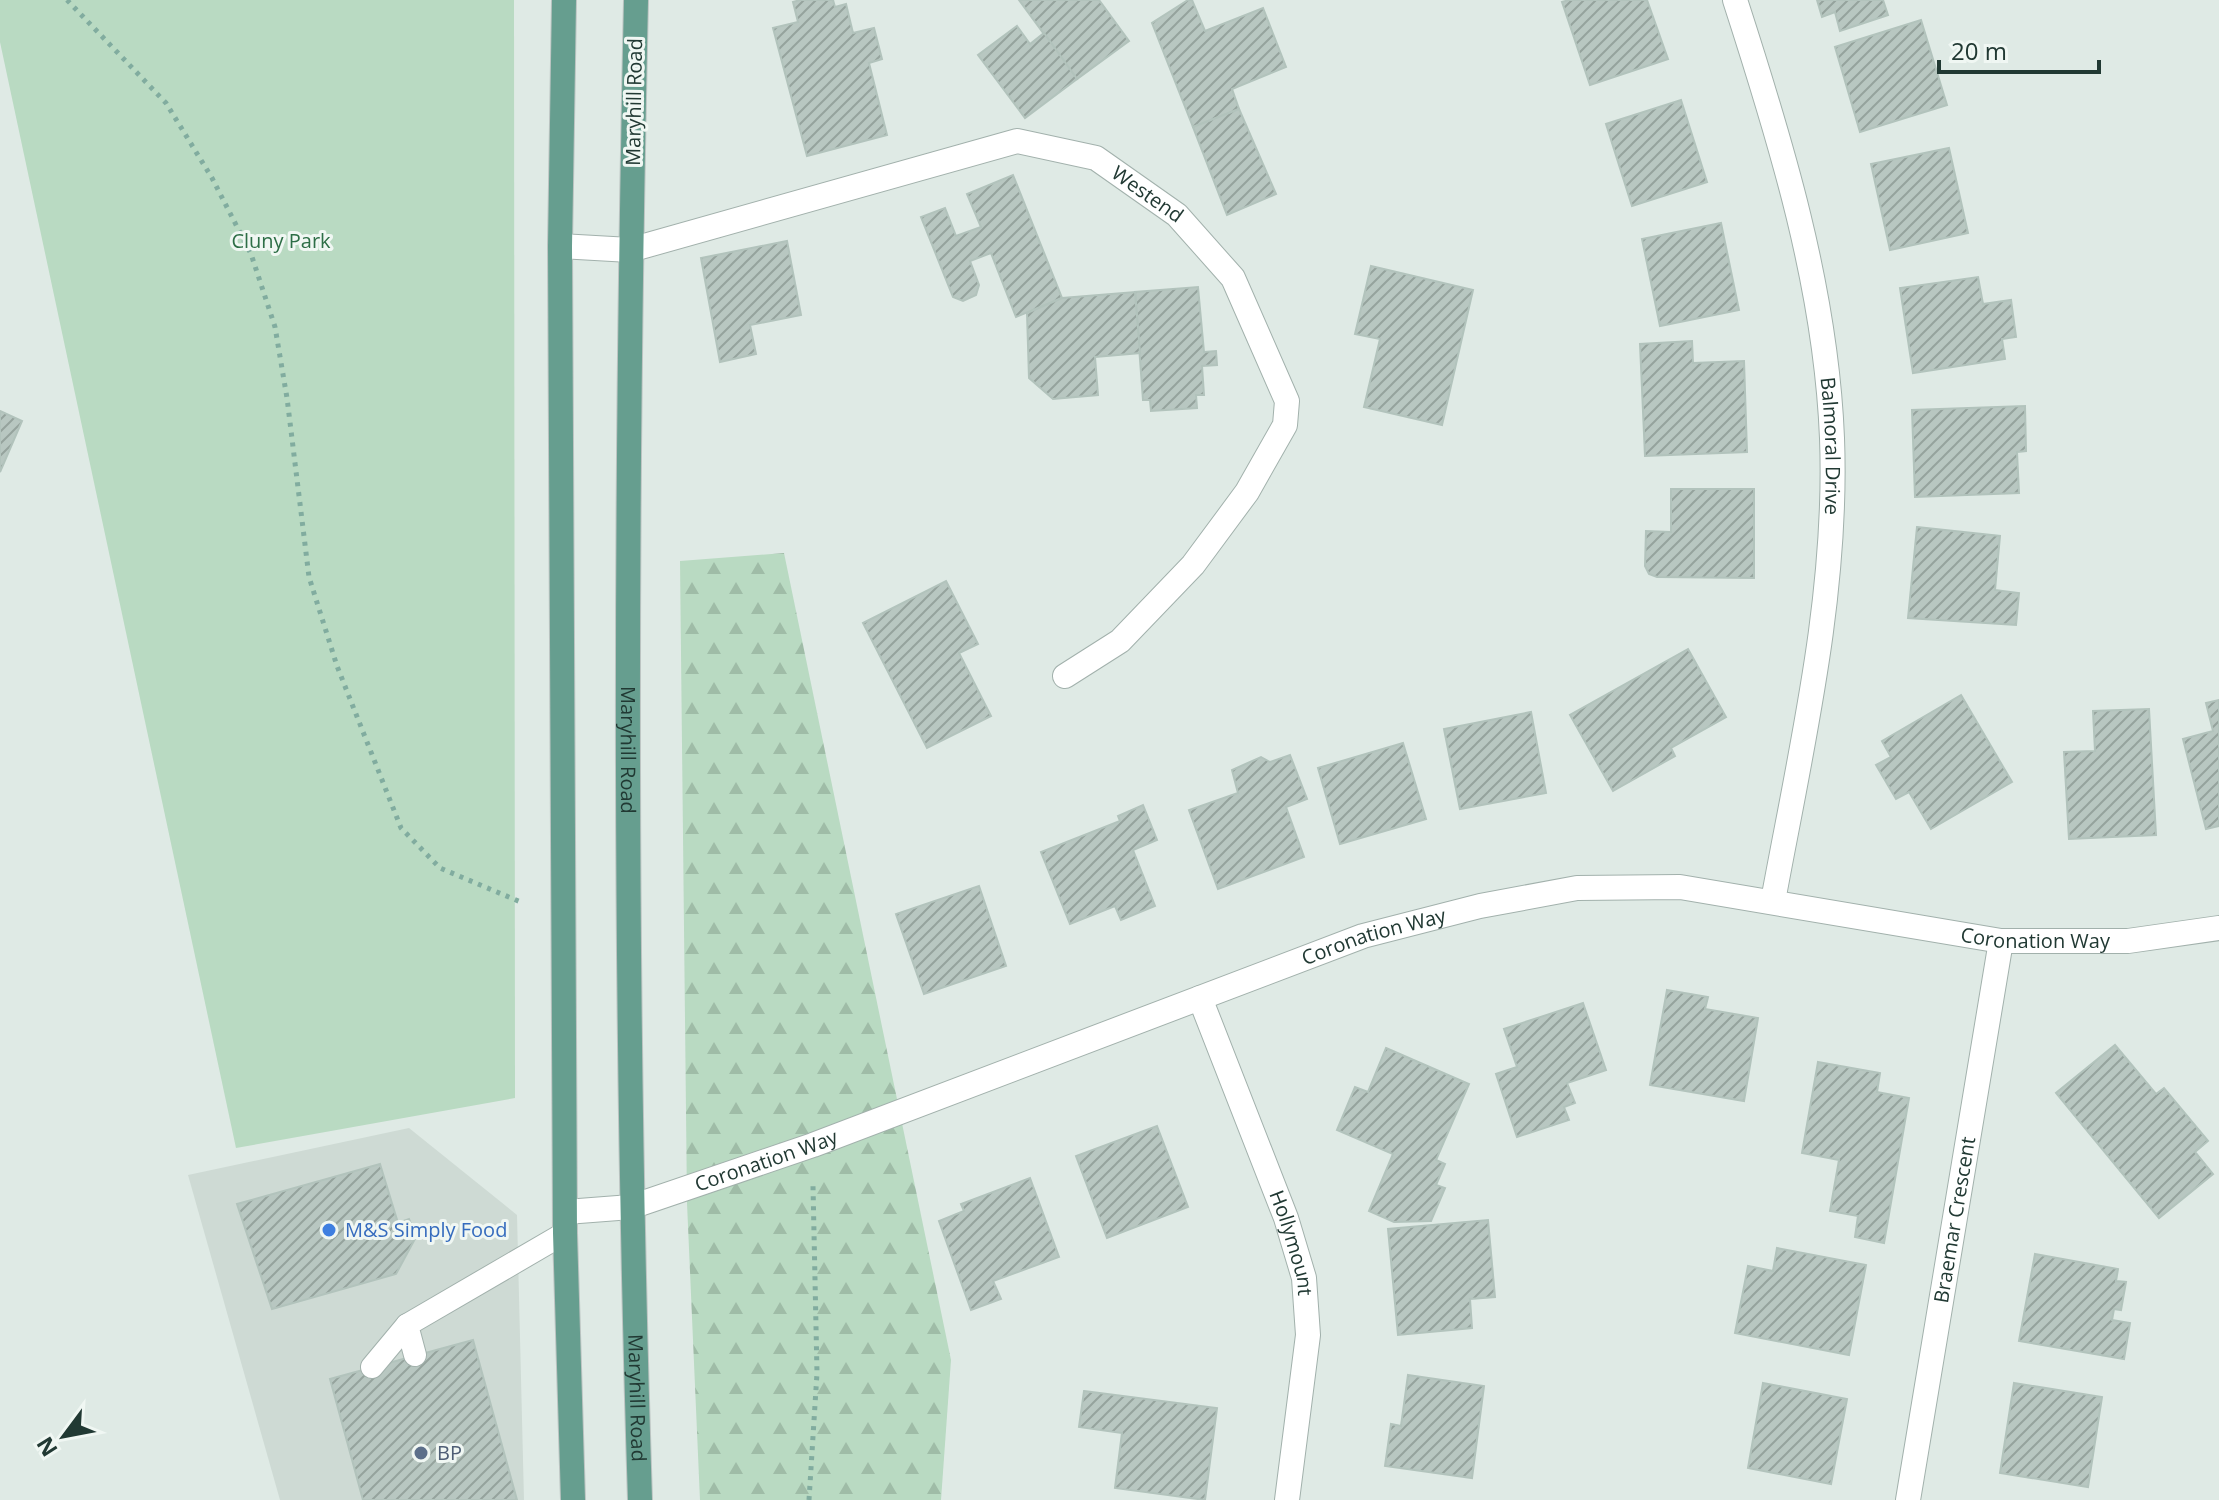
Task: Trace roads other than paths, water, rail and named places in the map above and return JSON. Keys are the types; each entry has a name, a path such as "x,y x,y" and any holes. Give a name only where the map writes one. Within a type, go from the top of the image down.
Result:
{"main road":[{"path":"564,0 560,246 565,1222 573,1500"},
{"name":"Maryhill Road","path":"636,0 630,250 631,1207 640,1500"}],"street":[{"name":"Balmoral Drive","path":"1735,0 1792,188 1820,310 1832,438 1830,552 1810,700 1773,901"},
{"name":"Westend","path":"560,246 630,250 1017,141 1096,158 1177,215 1233,278 1287,401 1285,425 1247,492 1193,565 1120,641 1065,676"},
{"name":"Coronation Way","path":"565,1222 631,1207 813,1145 1363,936 1480,906 1577,888 1680,887 2001,941 2128,941 2219,928"},
{"name":"Braemar Crescent","path":"1908,1500 2001,941"},
{"name":"Hollymount","path":"1200,998 1286,1218 1304,1278 1308,1335 1287,1500"}],"lane":[{"path":"372,1367 407,1325 565,1222"},
{"path":"407,1325 415,1355"}],"place":[{"name":"M&S Simply Food","path":"329,1230"},
{"name":"BP","path":"421,1453"}],"park label":[{"name":"Cluny Park","path":"281,241"}]}
